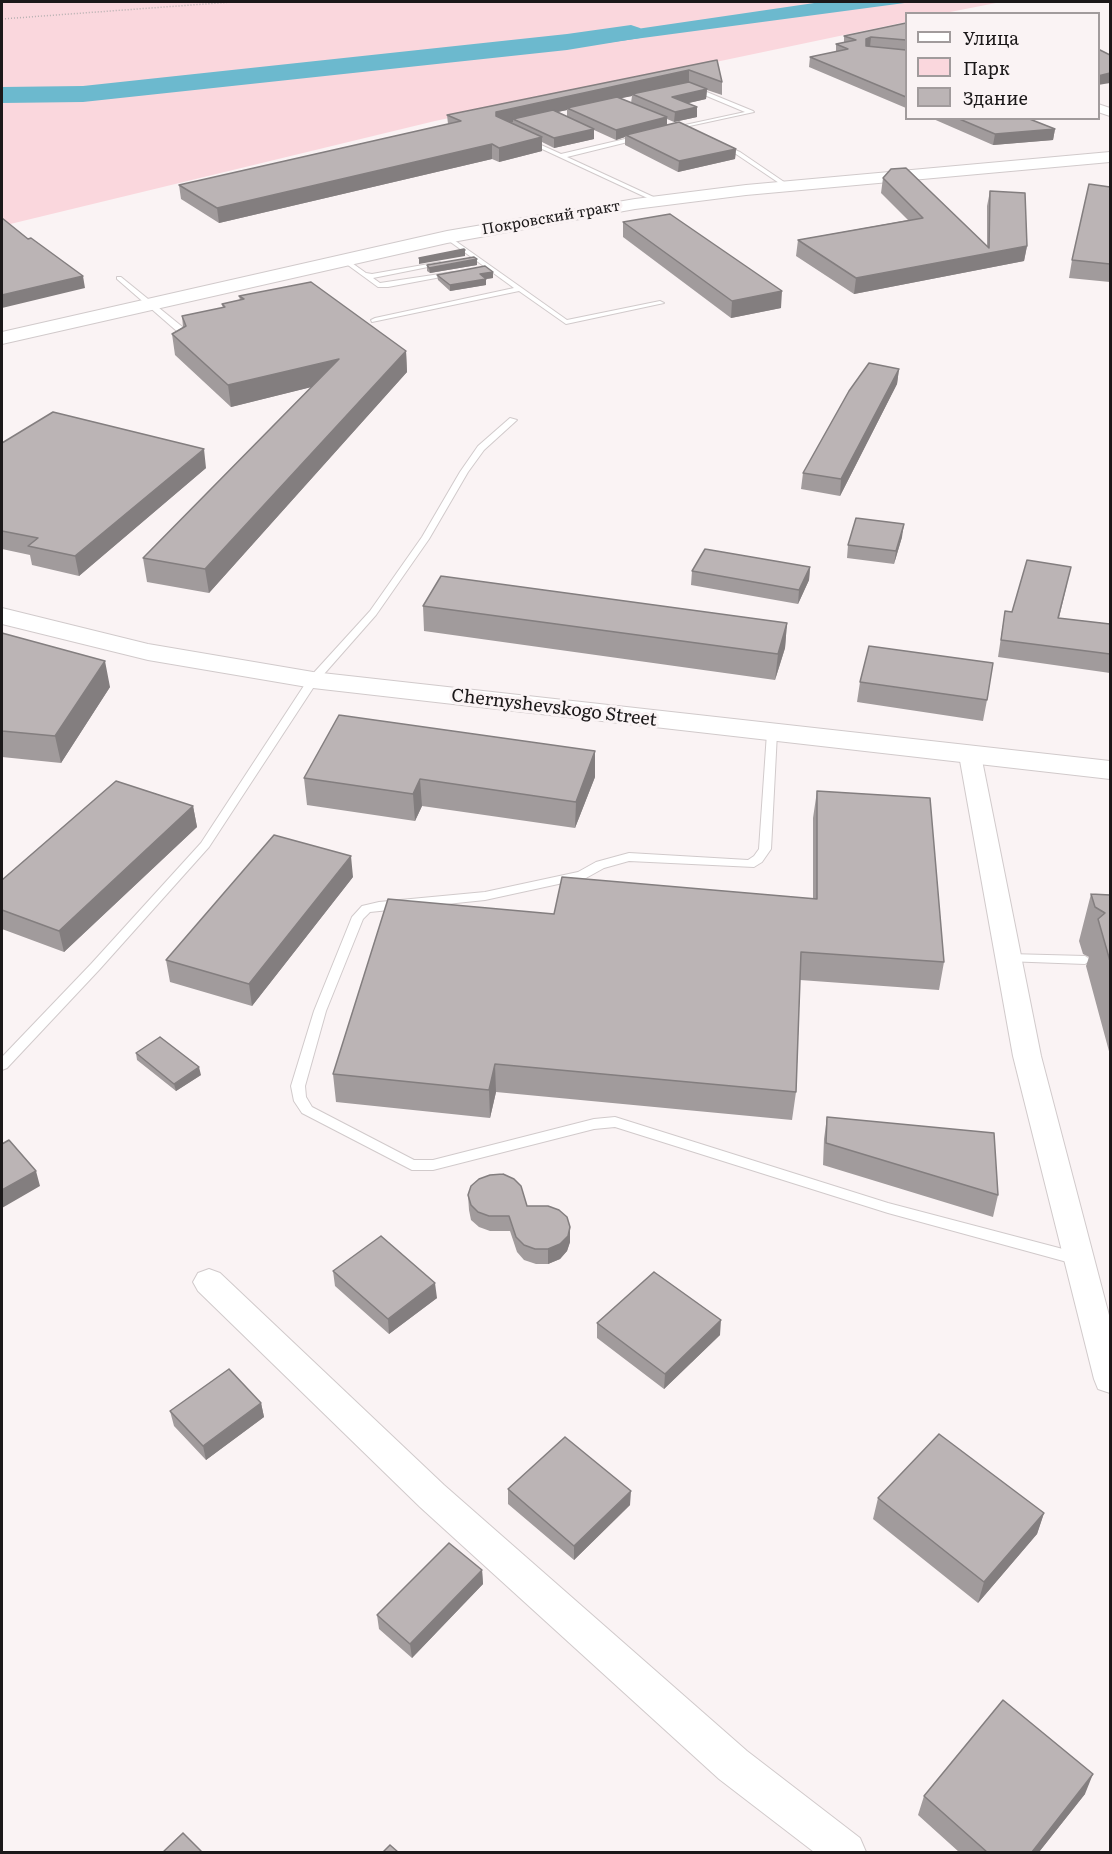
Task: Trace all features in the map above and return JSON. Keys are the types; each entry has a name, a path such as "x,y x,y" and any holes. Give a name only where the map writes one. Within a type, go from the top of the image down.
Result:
{"main road":[{"name":"Покровский тракт","path":"2,338 447,237 658,201 787,186 1110,157"},
{"name":"Chernyshevskogo Street","path":"2,616 148,652 313,680 1110,770"}],"street":[{"path":"970,754 1027,1056 1080,1259 1106,1345 1110,1379"},
{"path":"209,1282 432,1496 734,1765 846,1852"}],"lane":[{"path":"678,128 751,112 689,87"},
{"path":"667,127 688,132"},
{"path":"561,156 646,136"},
{"path":"520,137 658,201"},
{"path":"604,139 614,143"},
{"path":"718,145 738,153 787,186"},
{"path":"447,237 566,322 660,303"},
{"path":"465,260 477,258"},
{"path":"343,259 378,285 467,271"},
{"path":"365,275 372,276 453,262"},
{"path":"479,269 490,267"},
{"path":"119,278 182,331"},
{"path":"375,320 520,289"},
{"path":"2,1065 95,967 205,845 313,680 372,613 426,537 464,472 481,448 513,420"},
{"path":"772,733 765,849 758,859 750,864 629,857 600,865 582,875 485,896 366,909 358,917 320,1011 298,1086 299,1098 307,1110 412,1165 433,1166 594,1124 615,1122 888,1208 1080,1259"},
{"path":"1009,958 1085,960"}],"path":[{"path":"2,19 232,2"}],"green space":[{"path":"2,2 1001,2 950,12 905,12 905,22 435,121 2,226"}],"water":[{"path":"821,2 912,2 560,49 548,42"}],"building":[{"path":"905,23 905,40 871,37 866,39 866,46 905,50 905,97 810,57 848,49 836,44 856,40 844,36"},
{"path":"1100,50 1110,55 1110,73 1100,76"},
{"path":"717,60 722,82 689,70 496,112 496,116 542,137 499,148 492,144 217,208 179,185 461,121 447,115"},
{"path":"689,82 707,89 672,97 697,107 675,112 632,94"},
{"path":"617,97 667,117 616,130 567,108"},
{"path":"553,110 594,129 554,138 513,119"},
{"path":"962,120 1032,120 1055,129 995,134"},
{"path":"679,122 736,149 679,161 626,135"},
{"path":"906,168 989,248 990,191 1025,193 1027,246 856,278 798,240 923,218 883,178 891,169"},
{"path":"1089,184 1110,187 1110,264 1072,260"},
{"path":"670,214 782,291 732,301 623,222"},
{"path":"2,218 28,239 31,238 83,276 2,295"},
{"path":"464,249 465,250 419,258"},
{"path":"474,257 477,259 429,268 427,265"},
{"path":"485,266 493,272 480,274 486,279 450,285 437,275"},
{"path":"311,282 406,351 205,569 143,558 339,359 228,385 172,334 186,326 182,316 225,307 222,304 244,299 239,296"},
{"path":"869,363 899,369 841,479 803,473 849,391"},
{"path":"53,412 204,449 75,556 28,546 38,538 2,531 2,443"},
{"path":"856,518 904,524 896,551 848,545"},
{"path":"705,549 810,567 799,590 692,571"},
{"path":"1027,560 1071,567 1058,618 1110,624 1110,654 1001,640 1005,611 1012,612"},
{"path":"441,576 787,623 778,654 423,606"},
{"path":"2,633 105,661 55,736 2,731"},
{"path":"869,646 993,663 987,700 860,682"},
{"path":"339,715 595,751 576,802 420,779 413,794 304,778"},
{"path":"116,781 193,806 59,931 2,910 2,880"},
{"path":"817,791 930,798 944,962 801,952 796,1092 495,1064 489,1090 333,1074 388,899 554,914 562,877 817,899"},
{"path":"274,835 351,856 249,984 166,960"},
{"path":"1091,894 1110,895 1110,961 1098,919 1105,913 1095,907"},
{"path":"160,1037 199,1067 174,1084 136,1053"},
{"path":"827,1117 994,1133 998,1195 826,1143"},
{"path":"9,1140 36,1171 2,1190 2,1144"},
{"path":"503,1174 514,1179 521,1186 527,1206 548,1206 559,1210 567,1217 570,1227 568,1236 560,1244 548,1249 535,1249 524,1245 516,1237 509,1216 489,1216 478,1212 471,1205 468,1195 471,1186 479,1179"},
{"path":"381,1236 435,1283 388,1319 333,1271"},
{"path":"654,1272 721,1320 665,1374 597,1323"},
{"path":"229,1369 261,1403 203,1446 170,1411"},
{"path":"939,1434 1044,1513 984,1582 878,1498"},
{"path":"565,1437 631,1491 574,1546 508,1489"},
{"path":"449,1543 482,1570 410,1644 377,1615"},
{"path":"1003,1700 1093,1774 1032,1852 987,1852 924,1796"},
{"path":"183,1833 202,1852 163,1852"},
{"path":"390,1845 398,1852 383,1852"}],"waterway":[{"path":"2,95 83,94 567,42 631,33"}]}
